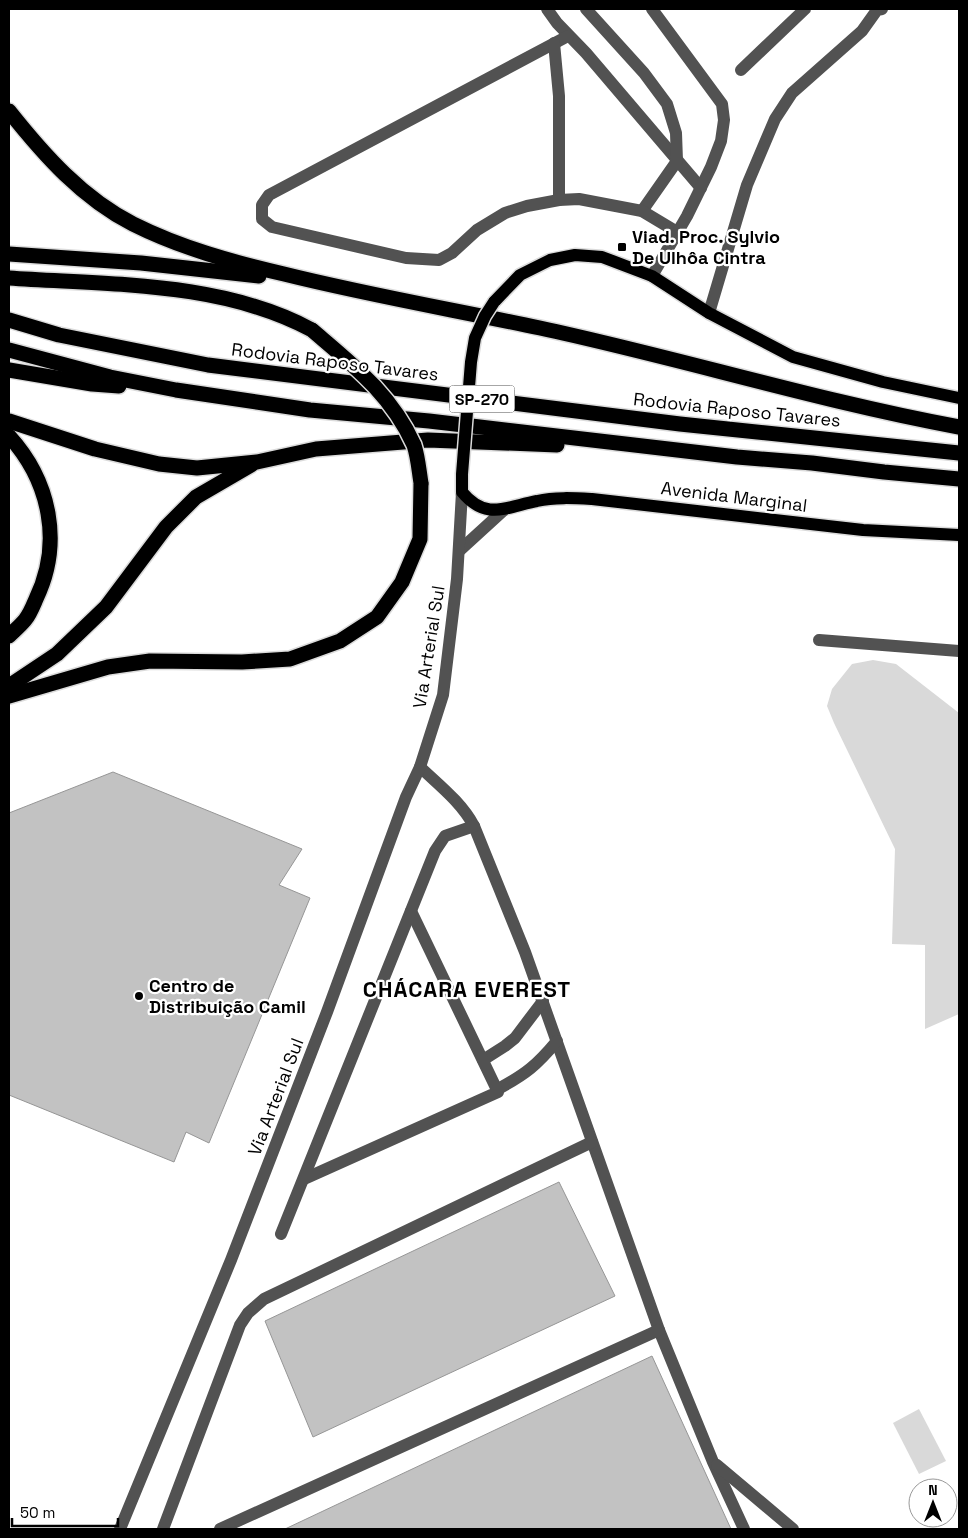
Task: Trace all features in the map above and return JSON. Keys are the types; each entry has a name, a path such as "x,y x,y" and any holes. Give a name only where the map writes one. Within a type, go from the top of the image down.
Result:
{"highway":[{"path":"9,111 55,166 88,195 132,223 186,247 254,267 330,286 541,328 889,414 959,427"},
{"path":"9,254 206,269 330,286"},
{"path":"9,278 139,286 189,292 235,300 268,310 312,330 367,377 393,408 414,447 421,484 420,539 402,582 377,617 340,641 290,659 242,662 150,661 108,667 9,696"},
{"name":"Rodovia Raposo Tavares","path":"9,320 59,335 208,365 680,424 959,453"},
{"name":"SP-270","path":"9,350 110,377 176,390 310,410 429,421 737,457 959,479"},
{"path":"9,370 92,384 176,390"},
{"path":"9,421 95,449 159,464 197,468 257,462 316,449 428,440 683,451"},
{"path":"9,436 27,459 38,479 48,511 50,543 44,581 26,619 9,636"},
{"path":"9,686 57,654 106,607 166,526 196,497 257,462"}],"main road":[{"path":"462,492 470,362 475,338 485,316 494,302 520,275 550,260 575,255 602,257 652,276 709,313 793,357 883,382 959,398"},
{"name":"Avenida Marginal","path":"462,492 471,502 478,506 505,510 536,501 562,498 592,499 863,530 959,535"}],"street":[{"path":"547,9 568,36 586,52 701,188"},
{"path":"586,9 644,73 667,104 676,133 678,161 642,211"},
{"path":"652,9 722,104 724,120 721,140 701,188 652,276"},
{"path":"741,70 805,9"},
{"path":"709,313 747,185 774,118 792,93 862,30 877,9"},
{"path":"568,36 268,196 262,205 262,219 272,227 396,256 426,260 439,260 452,253 477,230 504,213 527,206 559,200 579,199 642,211 678,232"},
{"path":"554,43 559,96 559,200"},
{"name":"Via Arterial Sul","path":"120,1529 231,1260 327,1012 406,797 420,767 443,695 457,579 462,492"},
{"name":"Avenida Marginal","path":"458,551 505,510"},
{"path":"819,640 959,651"},
{"path":"420,767 459,804 467,813 474,826 525,952 659,1330 713,1462 744,1529"},
{"path":"281,1234 439,844 444,836 474,826"},
{"path":"411,911 498,1089"},
{"path":"483,1060 515,1038 543,1002"},
{"path":"304,1179 496,1093 498,1089 522,1076 540,1061 557,1040"},
{"path":"164,1529 240,1325 256,1304 592,1142"},
{"path":"220,1529 659,1330"},
{"path":"713,1462 793,1529"}],"shaded area":[{"path":"873,660 896,664 959,713 959,1014 925,1029 925,945 892,944 895,849 827,706 832,689 852,664"},
{"path":"919,1409 946,1461 919,1474 893,1423"}],"building":[{"name":"Centro de Distribuição Camil","path":"113,772 302,849 279,885 310,898 209,1143 186,1132 174,1162 9,1095 9,813"},
{"path":"559,1182 615,1296 313,1437 265,1321"},
{"path":"652,1356 731,1529 285,1529"}],"place":[{"name":"Viad. Proc. Sylvio De Ulhôa Cintra","path":"622,247"},
{"name":"Centro de Distribuição Camil","path":"139,996"}],"district":[{"name":"CHÁCARA EVEREST","path":"467,989"}]}
